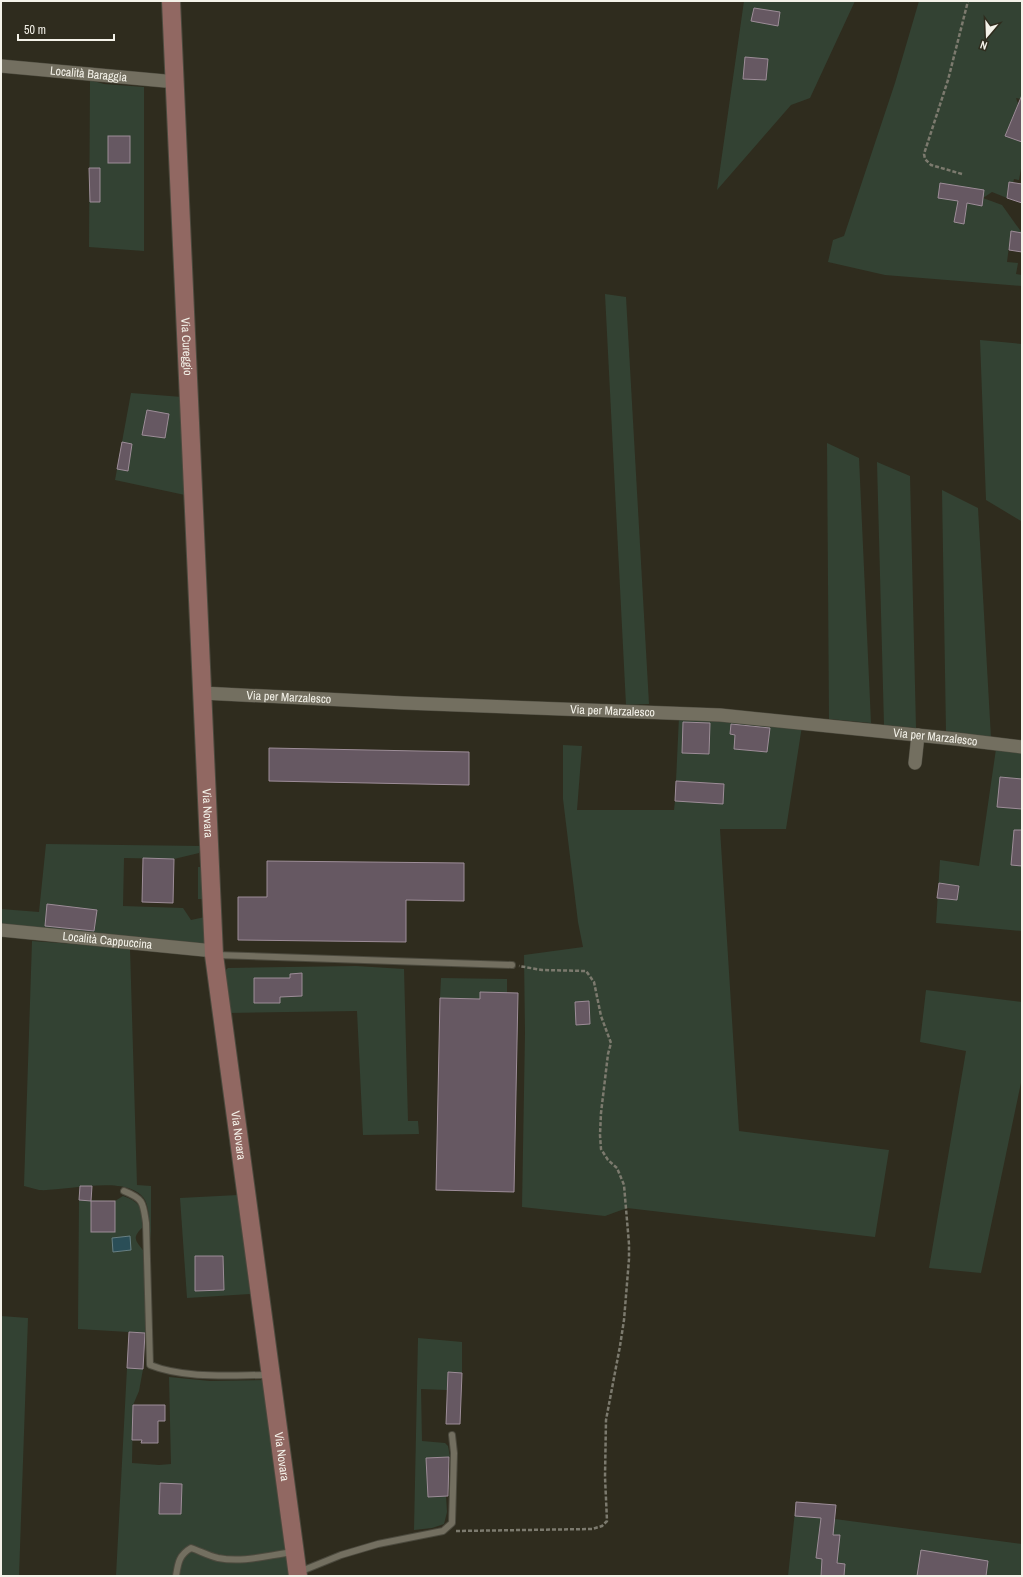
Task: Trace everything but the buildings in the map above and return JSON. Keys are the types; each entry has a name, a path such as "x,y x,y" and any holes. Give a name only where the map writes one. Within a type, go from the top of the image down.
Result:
{"main road":[{"name":"Via Cureggio","path":"171,1 176,82 202,693"},
{"name":"Via Novara","path":"202,693 214,953 298,1574"}],"street":[{"name":"Località Baraggia","path":"1,66 176,82"},
{"name":"Via per Marzalesco","path":"202,693 404,703 720,715 1022,747"},
{"path":"915,763 918,735"},
{"name":"Località Cappuccina","path":"1,930 214,953"}],"lane":[{"path":"214,953 512,965"},
{"path":"124,1192 137,1196 144,1206 146,1223 150,1365 161,1370 179,1373 271,1375"},
{"path":"298,1574 341,1556 378,1544 443,1531 452,1523 454,1453 452,1435"},
{"path":"176,1576 178,1562 183,1553 191,1548 217,1558 236,1559 260,1558 295,1552"}],"path":[{"path":"962,174 931,165 925,160 924,154 948,80 968,1"},
{"path":"443,1531 464,1532 592,1529 602,1526 607,1520 605,1477 606,1420 624,1320 629,1259 624,1185 617,1168 608,1160 601,1150 601,1113 608,1054 611,1043 601,1016 594,982 586,971 542,970 512,965"}],"green space":[{"path":"744,1 855,1 810,98 791,105 717,190"},
{"path":"919,1 1022,1 1022,98 1016,98 1018,104 1005,136 1022,142 1022,163 1019,180 1014,179 1013,183 1009,182 1007,198 992,192 983,198 1002,205 1022,233 1011,231 1007,262 1018,263 1016,274 1022,275 1022,286 885,275 828,262 833,240 844,236 895,83"},
{"path":"90,80 104,84 144,87 144,251 89,247"},
{"path":"605,294 626,297 649,704 626,705"},
{"path":"980,340 1022,344 1022,541 1021,521 986,500"},
{"path":"131,393 182,397 185,495 115,480"},
{"path":"827,443 859,458 871,723 829,719"},
{"path":"877,462 910,476 916,728 884,725"},
{"path":"942,490 978,508 991,738 946,732"},
{"path":"679,717 802,726 786,829 720,829 739,1131 889,1150 875,1237 627,1208 605,1216 522,1207 525,1033 524,955 583,947 578,922 563,799 563,745 582,746 577,810 674,810 675,801 724,784 676,781"},
{"path":"996,749 1022,752 1022,931 936,923 940,860 979,866"},
{"path":"46,844 201,846 199,853 174,859 124,858 123,906 183,908 191,920 205,917 205,945 1,926 1,909 39,912"},
{"path":"198,867 203,867 203,899 198,899"},
{"path":"32,941 130,948 137,1185 151,1186 151,1239 147,1204 137,1192 125,1187 111,1185 50,1190 39,1190 24,1186"},
{"path":"356,966 404,969 408,1121 418,1121 419,1134 363,1135 357,1011 227,1013 223,972 228,968"},
{"path":"441,978 507,979 507,993 480,992 480,999 440,998"},
{"path":"926,990 1022,1002 1022,1078 981,1273 929,1268 966,1051 920,1042"},
{"path":"238,1195 250,1294 187,1298 180,1198"},
{"path":"123,1196 134,1201 140,1207 142,1215 143,1227 137,1234 136,1240 145,1253 145,1333 78,1329 79,1200 115,1201"},
{"path":"1,1316 28,1318 19,1576 1,1576"},
{"path":"418,1338 462,1342 462,1373 448,1373 447,1390 421,1389 422,1441 445,1443 448,1446 450,1457 426,1458 428,1496 446,1496 447,1512 444,1524 432,1528 414,1530"},
{"path":"127,1368 143,1369 139,1391 133,1405 132,1463 159,1465 171,1464 169,1377 210,1381 267,1380 291,1576 116,1576"},
{"path":"796,1502 836,1505 835,1519 1022,1544 1022,1576 788,1576"}],"water":[{"path":"130,1236 131,1250 113,1252 112,1238"}]}
